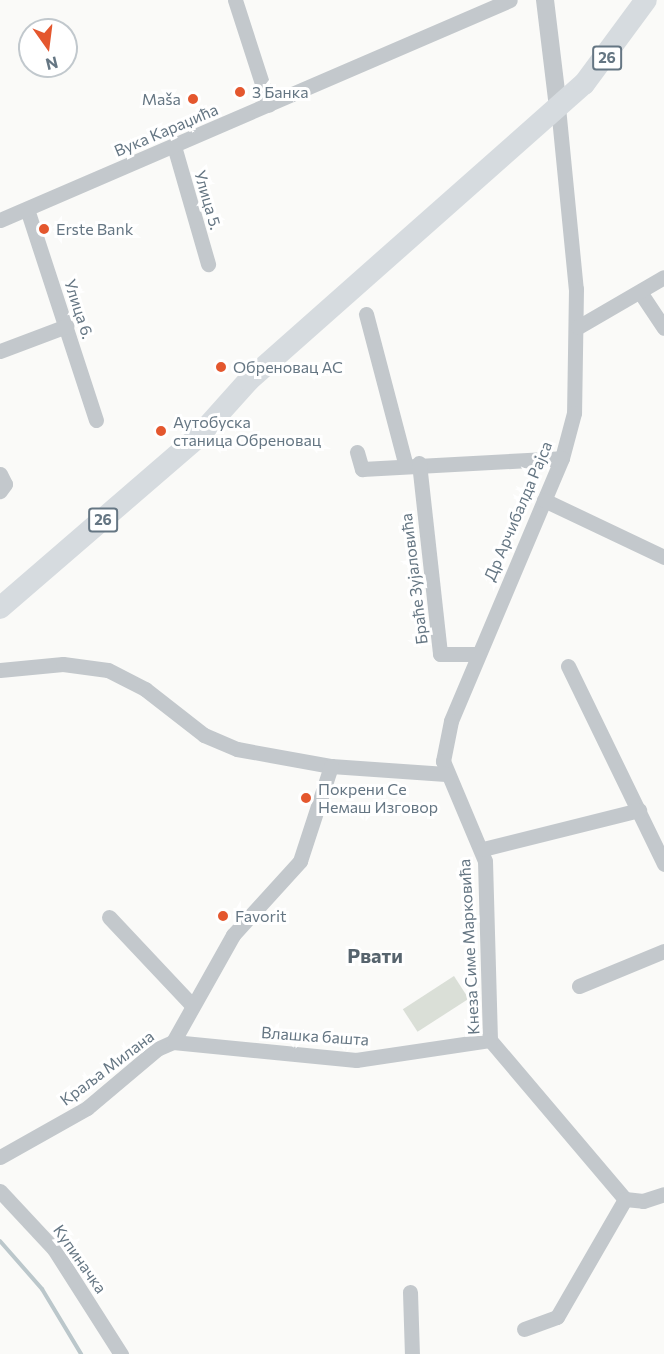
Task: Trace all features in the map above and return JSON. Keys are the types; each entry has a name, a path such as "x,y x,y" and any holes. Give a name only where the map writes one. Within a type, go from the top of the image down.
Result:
{"main road":[{"name":"26","path":"0,608 197,438 249,380 558,107 602,65 646,0"}],"street":[{"path":"235,0 269,105"},
{"name":"Вука Караџића","path":"0,220 510,0"},
{"path":"545,0 558,107"},
{"name":"Др Арчибалда Рајса","path":"446,774 445,740 477,654 562,458 577,396 578,327 558,107"},
{"name":"Улица 5.","path":"174,146 208,264"},
{"name":"Улица 6.","path":"27,209 96,420"},
{"path":"578,327 664,277"},
{"path":"640,292 664,328"},
{"name":"Браће Зујаловића","path":"366,314 412,463 440,654 477,654"},
{"path":"0,351 66,326"},
{"path":"357,452 362,469 412,463 562,458"},
{"path":"0,474 5,484 0,491"},
{"path":"544,500 664,557"},
{"path":"0,670 63,664 108,670 216,741 332,766 446,774"},
{"path":"568,666 664,864"},
{"name":"Краља Милана","path":"0,1157 87,1108 157,1049 173,1042 233,934 300,861 332,766"},
{"name":"Кнеза Симе Марковића","path":"446,774 483,849 490,1040 625,1199"},
{"path":"483,849 639,810"},
{"path":"109,917 192,1005"},
{"path":"579,986 664,951"},
{"name":"Влашка башта","path":"173,1042 356,1060 490,1040"},
{"name":"Купиначка","path":"0,1191 54,1250 121,1354"},
{"path":"524,1329 557,1317 625,1199 643,1201 664,1194"},
{"path":"410,1292 412,1354"}],"shaded area":[{"path":"454,976 469,999 418,1032 403,1009"}],"waterway":[{"path":"0,1241 42,1289 81,1354"}],"place":[{"name":"3 Банка","path":"240,92"},
{"name":"Maša","path":"193,99"},
{"name":"Erste Bank","path":"44,229"},
{"name":"Обреновац АС","path":"221,367"},
{"name":"Аутобуска станица Обреновац","path":"161,431"},
{"name":"Покрени Се Немаш Изговор","path":"306,798"},
{"name":"Favorit","path":"223,916"}],"district":[{"name":"Рвати","path":"375,955"}]}
